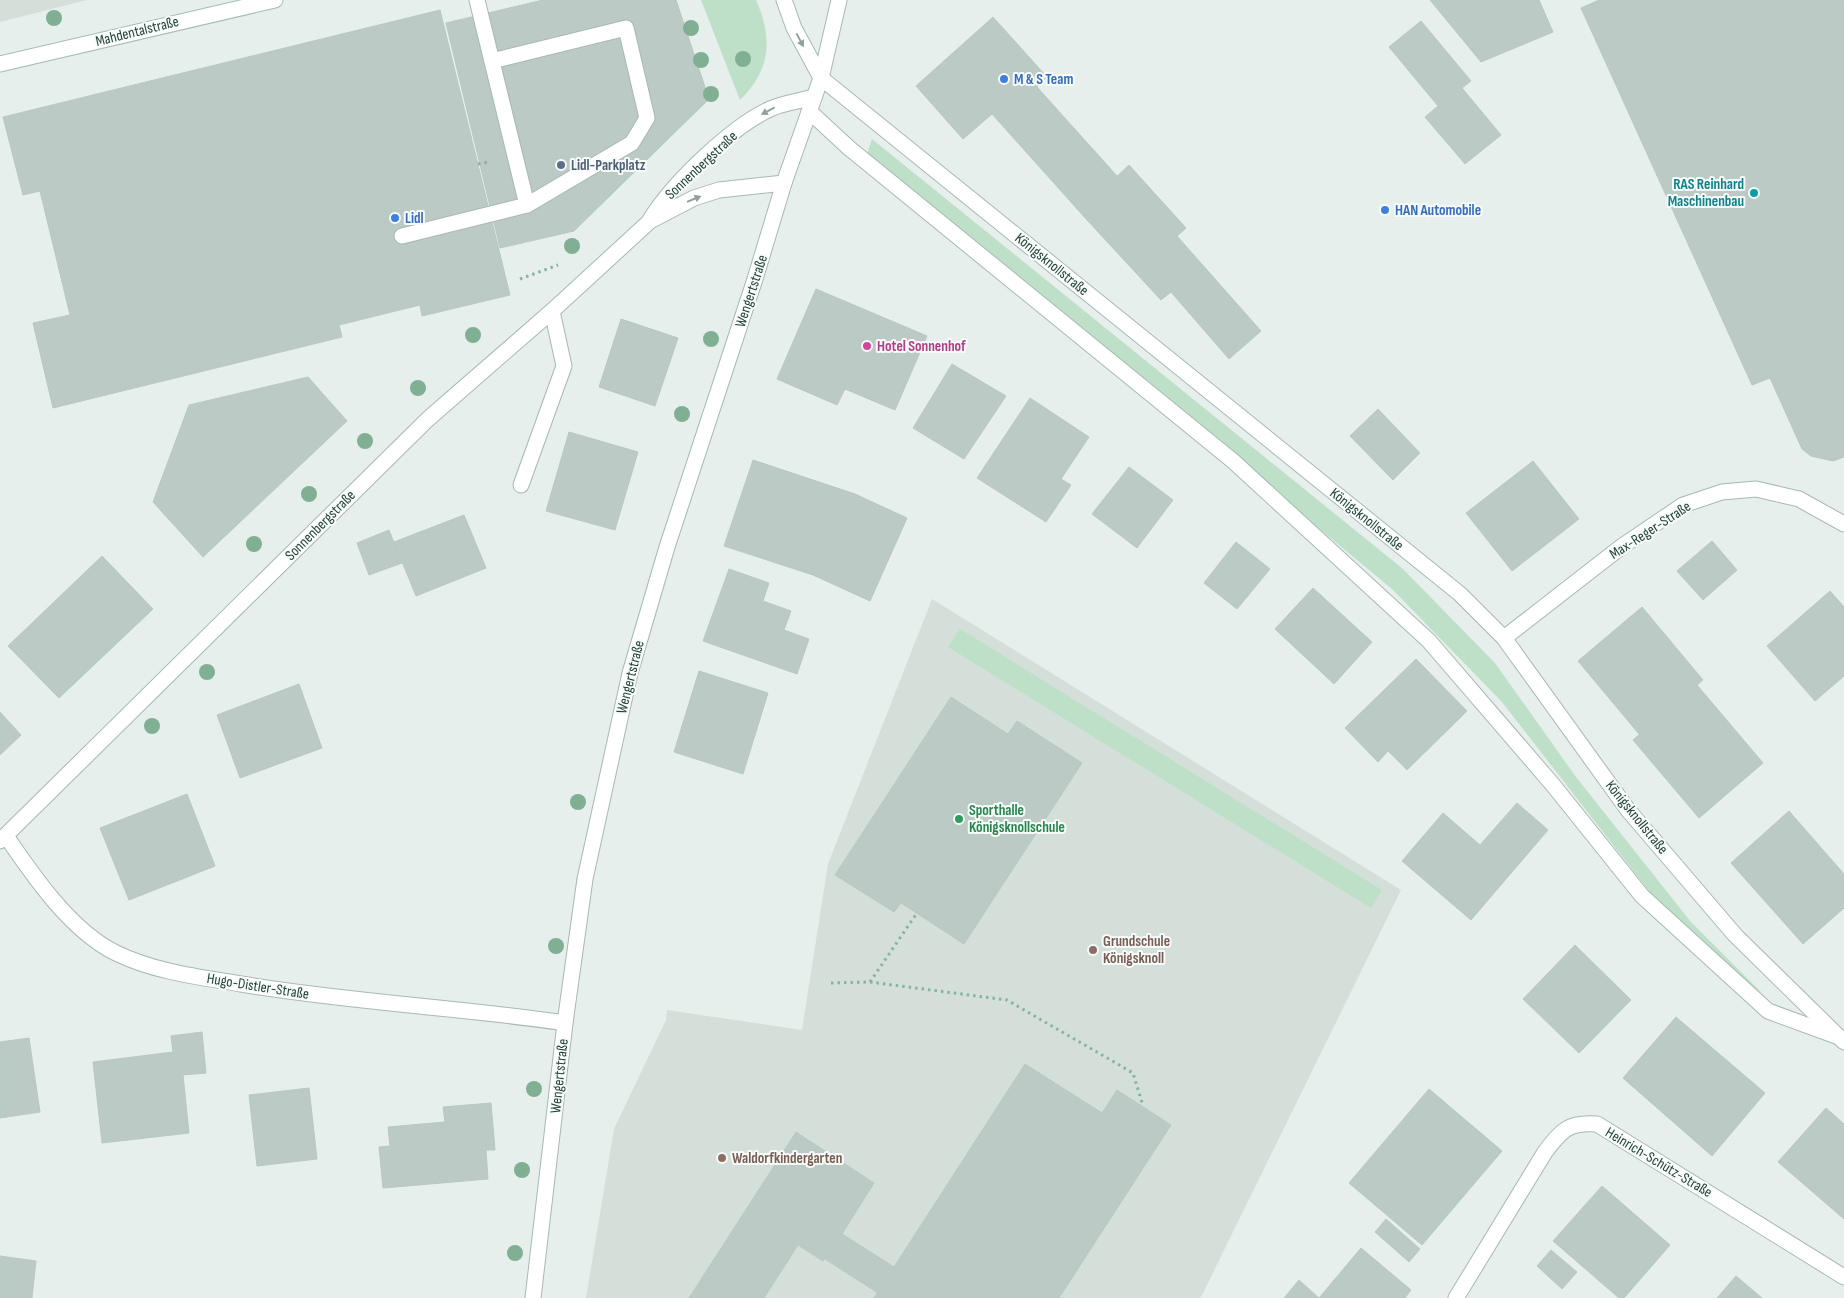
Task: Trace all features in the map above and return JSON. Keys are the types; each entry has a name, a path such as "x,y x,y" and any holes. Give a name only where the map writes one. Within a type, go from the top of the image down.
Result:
{"street":[{"name":"Mahdentalstraße","path":"0,64 275,0"},
{"path":"477,0 527,205"},
{"path":"784,0 794,28 821,78"},
{"name":"Wengertstraße","path":"533,1298 564,1023 585,879 630,673 667,547 755,279 784,183 821,78 839,0"},
{"path":"402,236 527,205 632,143 647,118 626,28 492,61"},
{"name":"Königsknollstraße","path":"821,78 1460,594 1504,638 1628,810 1735,935 1840,1039"},
{"name":"Sonnenbergstraße","path":"650,221 662,200 727,138 770,109 814,97"},
{"name":"Königsknollstraße","path":"809,111 849,148 1234,460 1429,641 1552,785 1642,896 1768,1011 1840,1039"},
{"name":"Sonnenbergstraße","path":"3,838 428,419 552,311 650,221 694,198 719,190 784,183"},
{"path":"521,485 564,366 552,311"},
{"name":"Max-Reger-Straße","path":"1504,638 1621,547 1683,505 1722,492 1756,489 1799,499 1844,524"},
{"name":"Hugo-Distler-Straße","path":"3,838 35,879 82,930 116,953 171,973 287,992 498,1013 564,1023"},
{"name":"Heinrich-Schütz-Straße","path":"1456,1298 1545,1152 1562,1131 1579,1123 1597,1124 1844,1277"}],"path":[{"path":"520,279 565,262"},
{"path":"870,982 917,913"},
{"path":"831,982 870,982 1007,1000 1133,1073 1143,1106"}],"shaded area":[{"path":"0,0 87,0 0,22"},
{"name":"Grundschule Königsknoll","path":"932,599 1401,890 1203,1293 1200,1298 586,1298 614,1129 666,1020 667,1010 802,1030 828,864"}],"green space":[{"path":"701,0 756,0 765,27 766,53 758,77 740,100"},
{"path":"872,139 1403,569 1495,663 1576,777 1691,922 1763,994 1719,960 1652,895 1502,702 1392,589 867,154"},
{"path":"960,629 1382,890 1371,908 948,647"}],"building":[{"name":"Lidl-Parkplatz","path":"543,0 676,0 709,99 574,231 500,248 446,23"},
{"path":"1430,0 1539,0 1553,32 1481,62"},
{"name":"RAS Reinhard Maschinenbau","path":"1599,0 1844,0 1844,457 1833,461 1811,456 1802,449 1770,378 1752,385 1581,8"},
{"path":"440,10 510,295 422,316 420,305 339,325 342,337 53,408 33,323 70,315 40,191 23,195 3,117"},
{"path":"993,17 1047,77 1037,87 1117,176 1109,184 1117,193 1087,220 992,114 963,139 916,86"},
{"path":"1421,21 1471,81 1462,88 1501,135 1465,164 1425,117 1438,106 1389,47"},
{"path":"1129,165 1186,228 1136,273 1087,220 1117,193 1109,184"},
{"path":"1177,236 1261,331 1229,359 1171,292 1161,300 1136,273"},
{"path":"816,289 927,336 895,410 845,389 837,405 777,379"},
{"path":"621,319 678,338 655,406 599,387"},
{"path":"952,364 1006,396 964,459 913,428"},
{"path":"308,377 347,421 203,557 153,502 189,405"},
{"path":"1030,398 1089,437 1061,479 1071,485 1046,522 977,478"},
{"path":"1378,409 1420,453 1393,480 1350,436"},
{"path":"569,432 638,452 615,530 546,511"},
{"path":"753,460 855,494 907,518 870,601 813,575 724,546"},
{"path":"1533,461 1579,519 1512,571 1466,513"},
{"path":"1129,467 1173,500 1137,548 1092,514"},
{"path":"464,515 486,568 416,596 394,542"},
{"path":"389,530 402,563 369,575 357,543"},
{"path":"1712,541 1737,570 1703,600 1677,571"},
{"path":"1236,542 1270,569 1237,609 1204,583"},
{"path":"102,556 153,609 59,698 8,646"},
{"path":"729,569 769,583 763,601 791,611 784,630 809,639 797,674 703,641"},
{"path":"1313,588 1372,642 1334,684 1275,629"},
{"path":"1830,591 1844,607 1844,676 1815,701 1767,646"},
{"path":"1642,607 1703,680 1639,734 1578,661"},
{"path":"1416,659 1467,711 1407,770 1388,751 1378,762 1345,728"},
{"path":"699,671 768,693 743,774 674,752"},
{"path":"299,684 322,748 240,778 217,715"},
{"path":"1697,685 1763,763 1699,818 1633,740"},
{"name":"Sporthalle Königsknollschule","path":"951,697 1008,734 1017,721 1082,763 964,944 901,903 894,912 835,875"},
{"path":"0,712 21,735 0,755"},
{"path":"187,794 215,866 129,900 100,828"},
{"path":"1517,803 1548,830 1471,920 1402,861 1443,813 1480,845"},
{"path":"1789,811 1844,874 1844,908 1803,944 1731,863"},
{"path":"1575,945 1631,1000 1579,1053 1523,999"},
{"path":"1676,1017 1765,1093 1712,1156 1623,1078"},
{"path":"202,1032 206,1073 183,1075 189,1133 102,1143 93,1062 173,1052 171,1036"},
{"path":"29,1038 40,1112 0,1118 0,1042"},
{"path":"1025,1064 1102,1113 1117,1090 1171,1125 1059,1298 874,1298"},
{"path":"309,1088 317,1159 257,1166 249,1095"},
{"path":"1429,1089 1502,1151 1422,1245 1349,1183"},
{"path":"491,1103 495,1150 486,1150 488,1179 383,1188 379,1147 390,1146 388,1127 445,1122 443,1107"},
{"path":"1826,1108 1844,1124 1844,1219 1778,1162"},
{"path":"796,1132 874,1183 842,1234 823,1261 798,1245 764,1298 689,1298"},
{"path":"1602,1186 1670,1245 1624,1298 1619,1298 1553,1241"},
{"path":"1386,1219 1420,1249 1409,1262 1375,1232"},
{"path":"842,1234 894,1267 878,1293 825,1259"},
{"path":"1361,1248 1411,1290 1405,1298 1319,1298"},
{"path":"1551,1250 1577,1272 1562,1289 1537,1266"},
{"path":"0,1256 36,1261 32,1298 0,1298"},
{"path":"1736,1276 1762,1298 1717,1298"},
{"path":"1299,1280 1319,1298 1284,1298"}],"place":[{"name":"M & S Team","path":"1004,79"},
{"name":"Lidl-Parkplatz","path":"561,165"},
{"name":"RAS Reinhard Maschinenbau","path":"1754,193"},
{"name":"HAN Automobile","path":"1385,210"},
{"name":"Lidl","path":"395,218"},
{"name":"Hotel Sonnenhof","path":"867,346"},
{"name":"Sporthalle Königsknollschule","path":"959,819"},
{"name":"Grundschule Königsknoll","path":"1093,950"},
{"name":"Waldorfkindergarten","path":"722,1158"}]}
